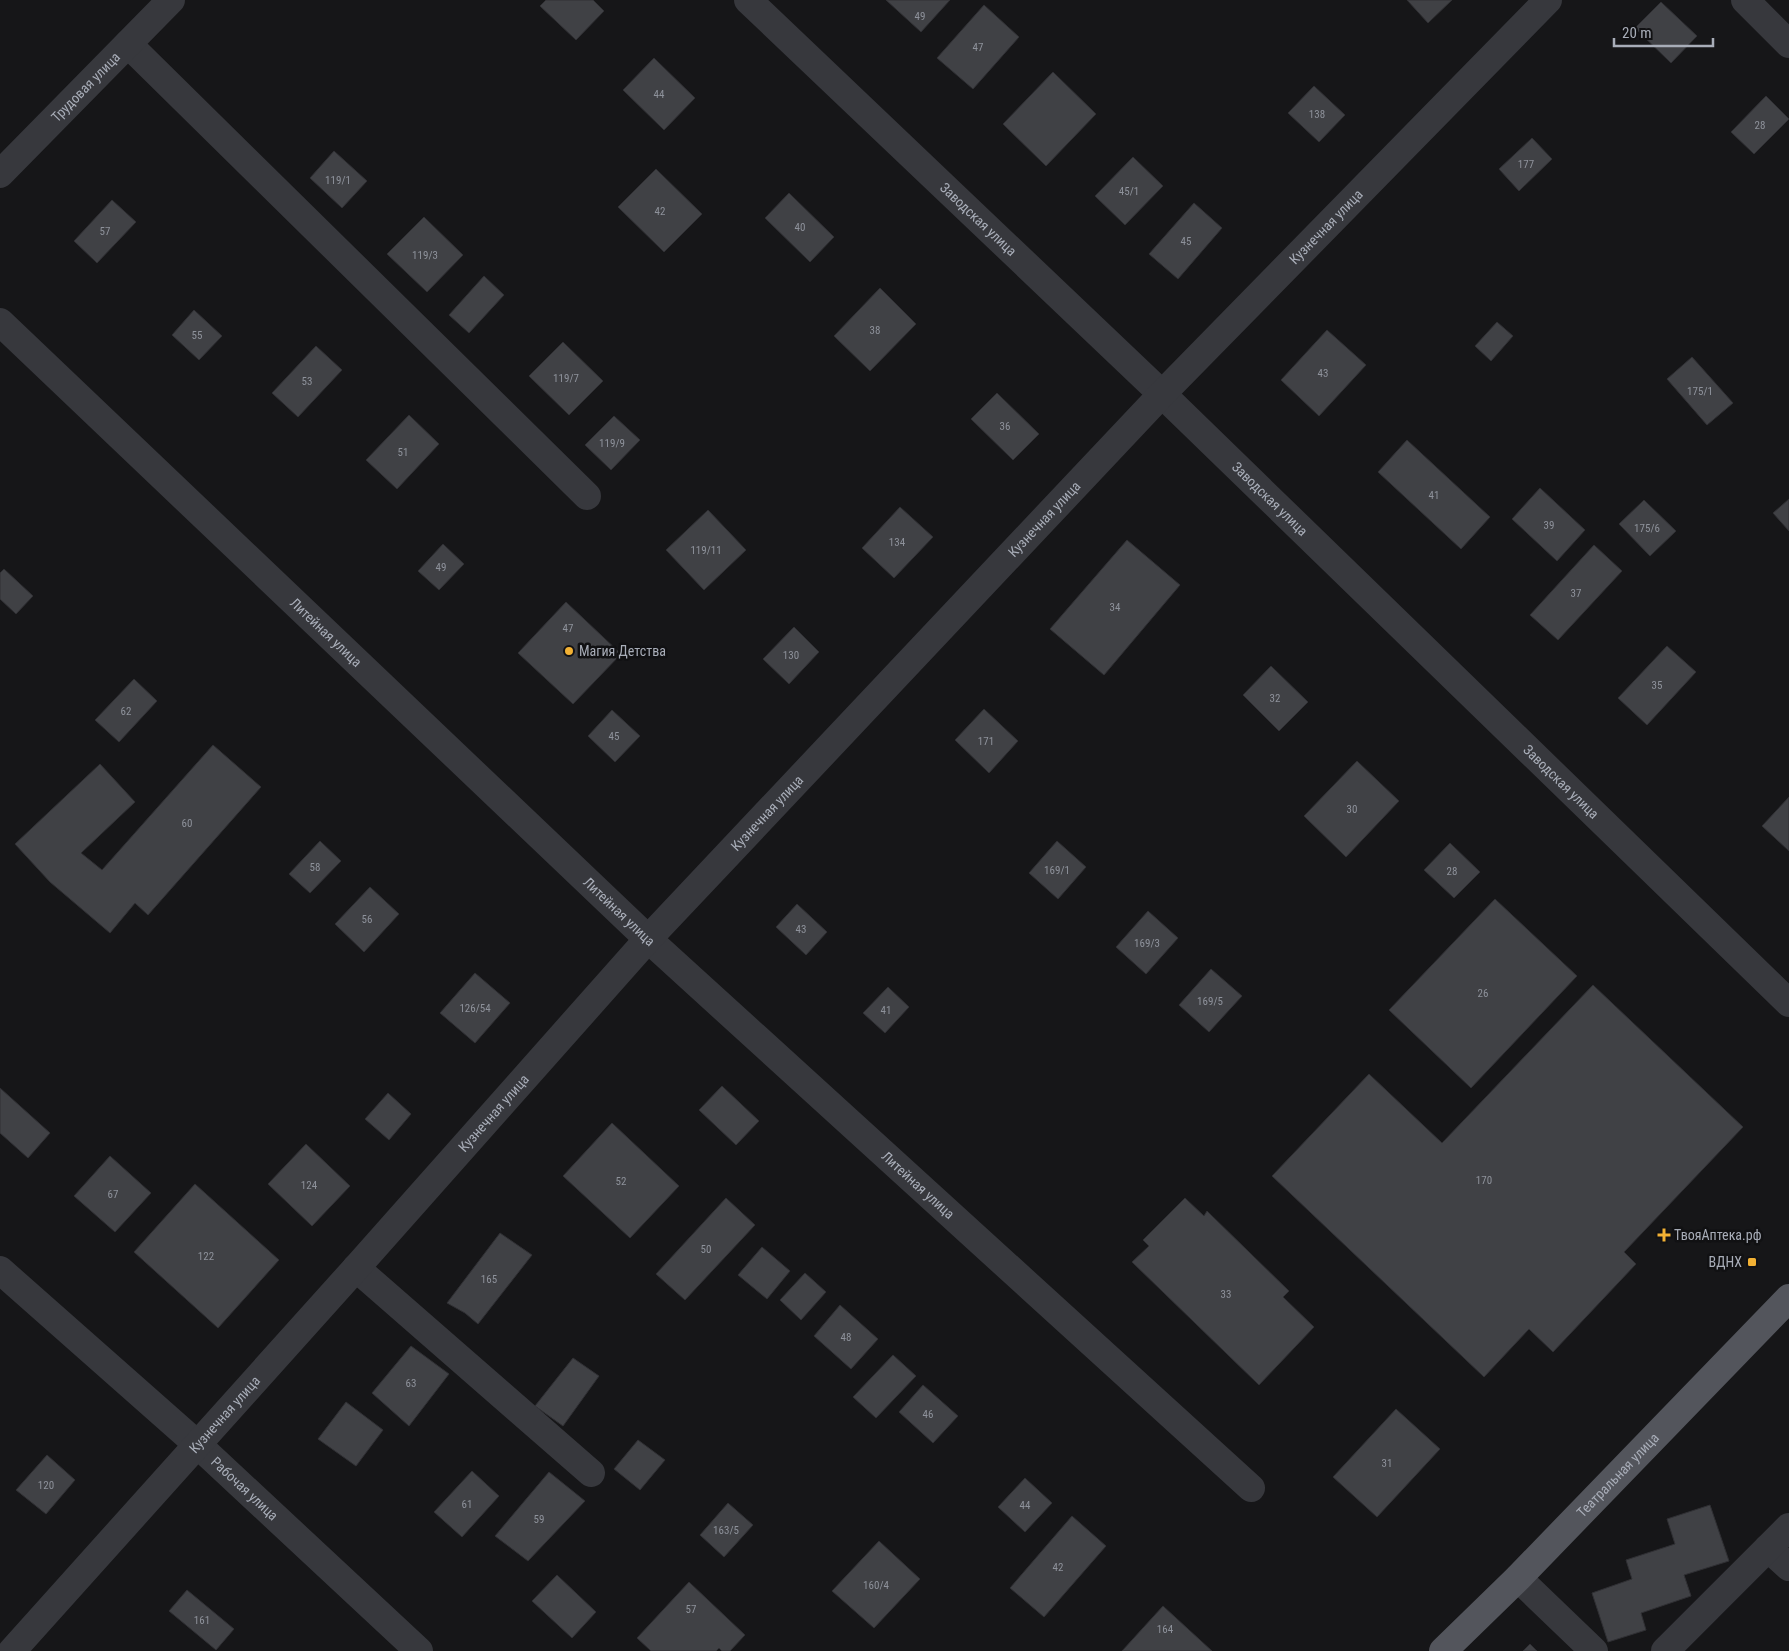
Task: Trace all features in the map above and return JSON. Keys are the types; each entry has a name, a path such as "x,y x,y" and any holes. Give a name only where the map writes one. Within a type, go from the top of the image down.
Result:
{"main road":[{"name":"Театральная улица","path":"1443,1651 1518,1578 1789,1298"}],"street":[{"name":"Трудовая улица","path":"0,174 171,0"},
{"name":"Заводская улица","path":"748,0 1162,394 1789,1003"},
{"name":"Кузнечная улица","path":"12,1651 648,939 1162,394 1548,0"},
{"path":"1745,0 1789,44"},
{"path":"128,44 587,496"},
{"name":"Литейная улица","path":"0,322 648,939 1251,1488"},
{"path":"356,1268 591,1473"},
{"name":"Рабочая улица","path":"0,1270 198,1445 419,1651"},
{"path":"1665,1651 1789,1527"},
{"path":"1768,1548 1789,1567"},
{"path":"1518,1578 1594,1651"}],"building":[{"path":"546,0 593,0 604,11 576,40 540,6"},
{"path":"886,0 950,0 921,32"},
{"path":"1407,0 1452,0 1428,23"},
{"path":"1661,2 1697,36 1671,63 1635,28"},
{"path":"984,5 1019,37 973,89 937,58"},
{"path":"654,58 695,98 664,130 623,90"},
{"path":"1053,72 1096,114 1046,166 1003,124"},
{"path":"1314,86 1345,115 1319,142 1288,113"},
{"path":"1766,96 1789,119 1754,154 1731,132"},
{"path":"1532,138 1552,159 1519,191 1499,169"},
{"path":"334,151 367,181 342,208 310,178"},
{"path":"1133,157 1163,186 1125,225 1095,196"},
{"path":"656,169 702,214 664,252 618,207"},
{"path":"789,193 834,237 810,262 765,218"},
{"path":"112,200 136,222 97,263 74,241"},
{"path":"1194,203 1222,228 1178,279 1149,254"},
{"path":"424,217 463,255 427,292 387,254"},
{"path":"484,276 504,295 469,333 449,315"},
{"path":"880,288 916,324 870,371 834,336"},
{"path":"194,310 222,336 199,360 172,335"},
{"path":"1497,322 1513,336 1491,361 1475,346"},
{"path":"1327,330 1366,365 1319,416 1281,380"},
{"path":"563,342 603,381 569,415 529,376"},
{"path":"316,346 342,370 298,417 272,393"},
{"path":"1692,357 1733,403 1707,425 1667,379"},
{"path":"997,393 1039,434 1013,460 971,419"},
{"path":"409,415 439,444 397,489 366,460"},
{"path":"614,416 640,440 611,470 585,445"},
{"path":"1407,440 1490,517 1461,549 1378,472"},
{"path":"1540,488 1585,530 1557,561 1512,519"},
{"path":"1789,499 1789,531 1773,513"},
{"path":"1644,500 1676,531 1650,556 1619,524"},
{"path":"900,507 933,537 894,578 862,548"},
{"path":"708,510 746,550 704,590 666,550"},
{"path":"1127,540 1180,585 1104,675 1050,629"},
{"path":"443,544 464,564 439,590 418,571"},
{"path":"1594,545 1622,571 1558,640 1530,615"},
{"path":"4,569 33,596 16,614 0,599 0,573"},
{"path":"566,602 621,654 573,704 518,653"},
{"path":"794,627 819,652 789,684 763,659"},
{"path":"1667,646 1696,672 1647,725 1618,698"},
{"path":"1271,666 1308,702 1279,731 1243,695"},
{"path":"134,679 157,701 119,742 95,720"},
{"path":"984,709 1018,741 989,773 955,740"},
{"path":"612,710 640,736 615,762 588,736"},
{"path":"213,745 261,787 148,915 135,903 110,933 50,882 15,844 100,764 135,802 81,853 102,870"},
{"path":"1357,761 1399,801 1346,857 1304,816"},
{"path":"1789,797 1789,851 1762,826"},
{"path":"320,841 341,861 310,893 289,874"},
{"path":"1057,841 1086,867 1058,899 1029,873"},
{"path":"1450,843 1480,872 1454,898 1424,870"},
{"path":"370,887 399,914 364,952 335,924"},
{"path":"1495,899 1577,976 1471,1088 1389,1010"},
{"path":"797,904 827,932 806,955 776,927"},
{"path":"1148,911 1178,938 1146,974 1116,947"},
{"path":"1211,969 1242,996 1209,1032 1179,1005"},
{"path":"475,973 510,1003 475,1043 440,1013"},
{"path":"1593,985 1743,1127 1624,1252 1636,1264 1553,1352 1529,1329 1484,1377 1272,1176 1369,1074 1442,1143"},
{"path":"888,987 909,1007 885,1033 863,1013"},
{"path":"722,1086 759,1121 736,1145 699,1110"},
{"path":"0,1088 50,1133 28,1158 0,1133"},
{"path":"388,1093 411,1114 389,1140 365,1119"},
{"path":"612,1123 679,1186 630,1238 563,1176"},
{"path":"306,1144 350,1186 312,1226 268,1184"},
{"path":"110,1156 151,1193 115,1232 74,1196"},
{"path":"195,1184 279,1260 218,1328 134,1252"},
{"path":"726,1198 755,1225 685,1300 656,1274"},
{"path":"1185,1198 1204,1216 1207,1211 1289,1291 1283,1297 1314,1327 1259,1385 1132,1262 1149,1246 1143,1240"},
{"path":"500,1233 532,1255 478,1324 465,1313 447,1303"},
{"path":"762,1247 790,1271 767,1299 738,1275"},
{"path":"805,1273 826,1292 801,1320 780,1300"},
{"path":"840,1305 878,1339 851,1369 814,1336"},
{"path":"411,1346 449,1374 409,1426 372,1393"},
{"path":"893,1355 916,1376 876,1418 853,1397"},
{"path":"573,1358 599,1376 563,1426 535,1406"},
{"path":"923,1385 958,1416 933,1443 899,1412"},
{"path":"346,1402 383,1430 356,1466 318,1439"},
{"path":"1396,1409 1440,1449 1377,1517 1333,1477"},
{"path":"638,1440 665,1460 640,1490 614,1469"},
{"path":"47,1455 75,1480 46,1514 16,1490"},
{"path":"472,1471 499,1496 462,1537 434,1512"},
{"path":"549,1472 585,1501 528,1561 495,1536"},
{"path":"1025,1478 1052,1503 1025,1532 998,1507"},
{"path":"728,1503 753,1525 724,1557 700,1535"},
{"path":"1710,1505 1729,1561 1684,1575 1691,1596 1641,1613 1646,1630 1608,1642 1592,1593 1632,1579 1626,1560 1675,1544 1667,1519"},
{"path":"1072,1516 1106,1546 1044,1617 1010,1588"},
{"path":"879,1541 920,1579 874,1628 832,1591"},
{"path":"557,1575 596,1612 572,1638 532,1601"},
{"path":"689,1582 745,1635 730,1651 722,1651 719,1648 716,1651 651,1651 637,1638"},
{"path":"187,1590 234,1629 216,1650 169,1611"},
{"path":"1163,1606 1212,1651 1122,1651"},
{"path":"1530,1644 1537,1651 1523,1651"}],"place":[{"name":"Магия Детства","path":"569,651"},
{"name":"ТвояАптека.рф","path":"1664,1235"},
{"name":"ВДНХ","path":"1752,1262"}]}
